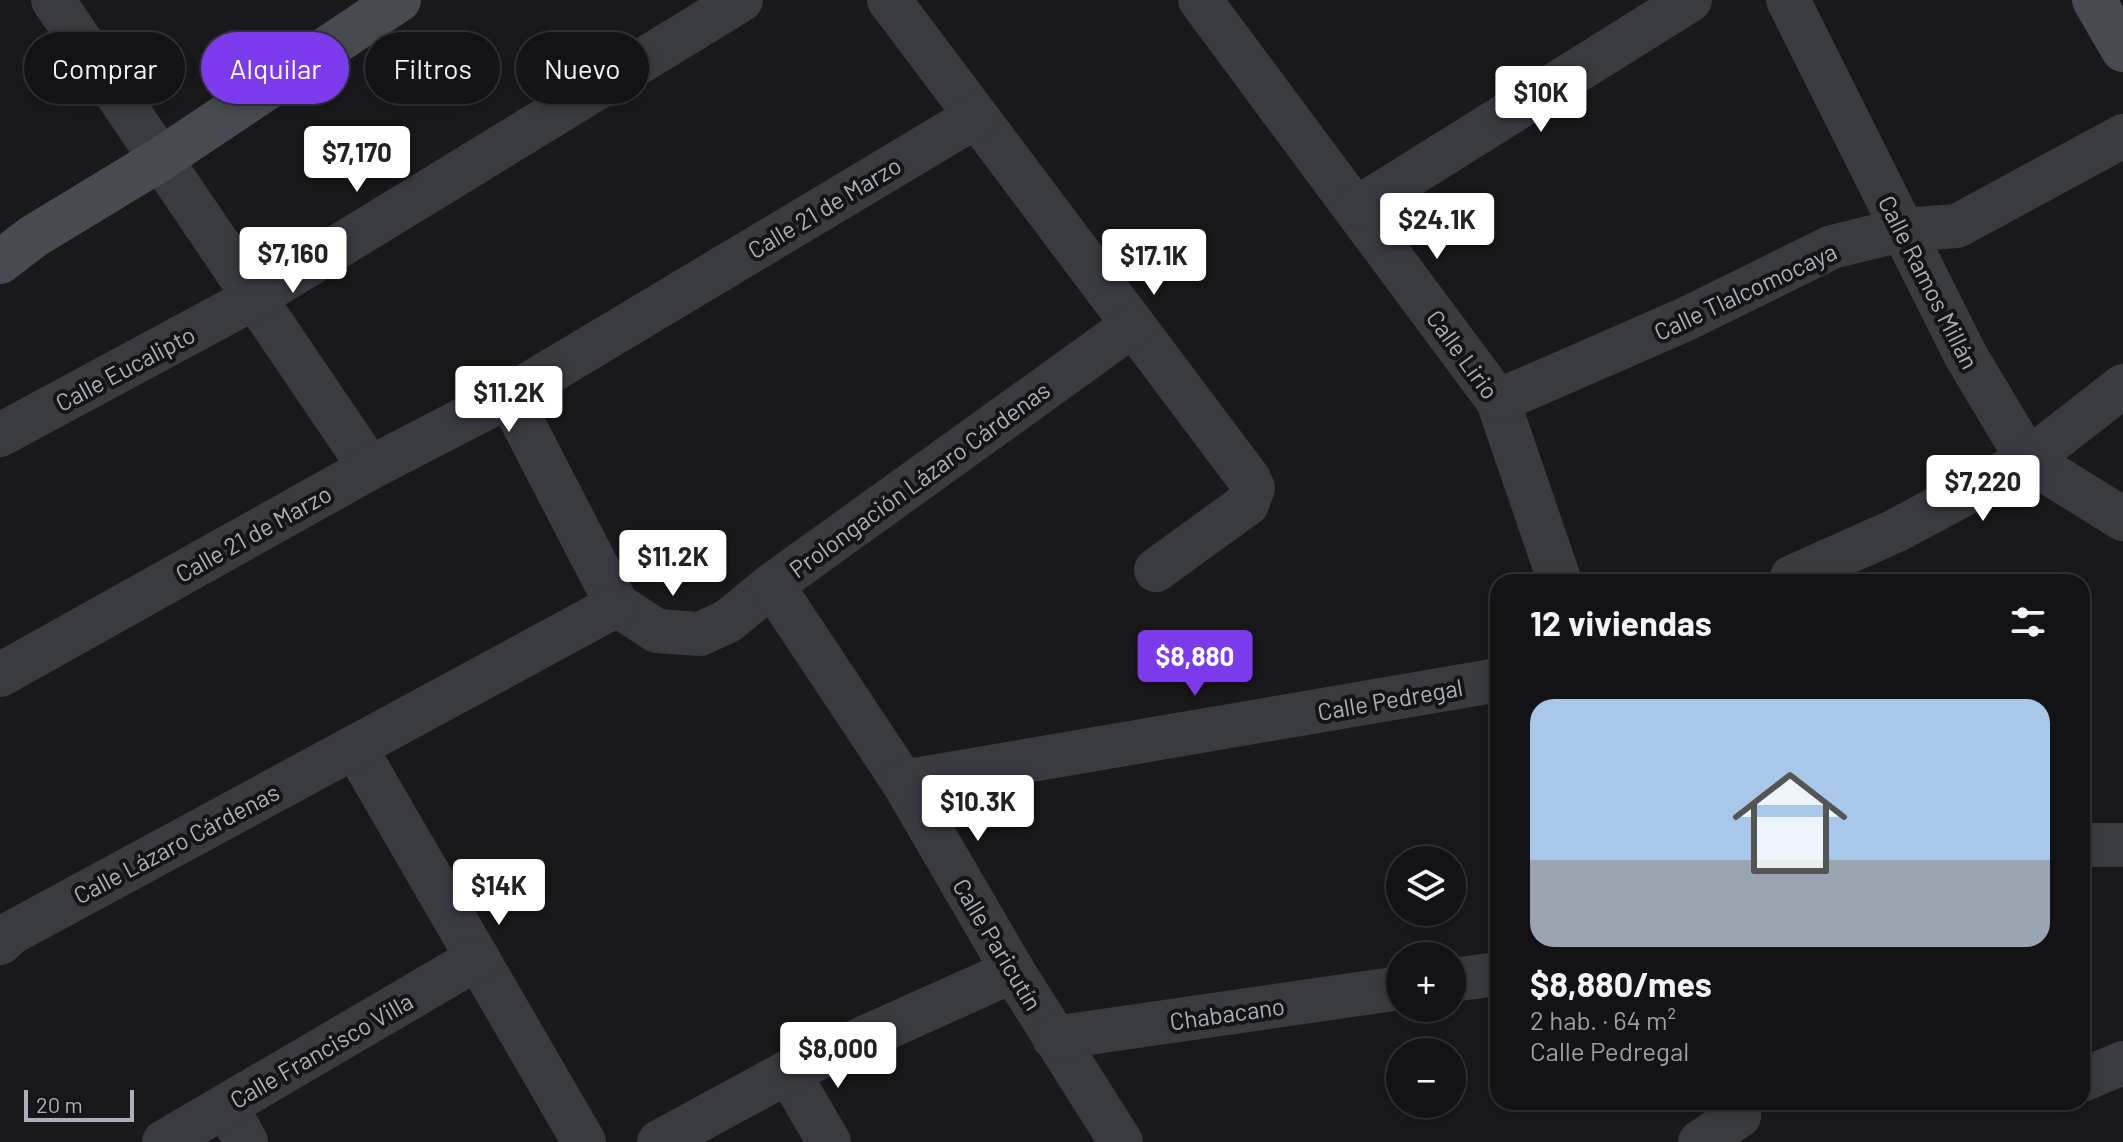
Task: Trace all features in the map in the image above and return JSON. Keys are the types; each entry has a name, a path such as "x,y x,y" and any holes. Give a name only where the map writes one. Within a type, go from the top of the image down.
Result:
{"street":[{"path":"53,0 370,468"},
{"path":"0,262 34,236 161,159 399,0"},
{"name":"Calle Eucalipto","path":"0,435 254,298 741,0"},
{"path":"889,0 1241,467 1253,488 1251,497 1241,510 1156,570"},
{"path":"1356,209 1690,0"},
{"name":"Calle Ramos Millán","path":"1788,0 1966,356 2028,460 2123,519"},
{"name":"Calle Lirio","path":"1214,4 1356,209 1498,401 1557,574"},
{"path":"2106,4 2123,50"},
{"name":"Calle 21 de Marzo","path":"0,675 370,468 509,396 975,117"},
{"name":"Calle Tlalcomocaya","path":"1498,401 1686,319 1832,247 1901,230 1957,226 2123,136"},
{"name":"Prolongación Lázaro Cárdenas","path":"617,605 657,631 700,634 728,621 772,585 1133,325"},
{"path":"1799,574 1895,531 2028,460 2123,386"},
{"path":"509,396 617,605"},
{"name":"Calle Paricutín","path":"772,585 903,782 1013,971 1121,1142"},
{"name":"Calle Lázaro Cárdenas","path":"0,943 11,933 617,605"},
{"name":"Calle Pedregal","path":"903,782 1490,681"},
{"path":"355,747 584,1142"},
{"path":"2090,845 2123,845"},
{"name":"Calle Francisco Villa","path":"164,1142 236,1124 478,958"},
{"path":"659,1142 788,1072 1013,971"},
{"path":"1466,978 1490,975"},
{"name":"Chabacano","path":"1054,1038 1386,990"},
{"path":"2090,1077 2123,1063"},
{"path":"788,1072 829,1142"},
{"path":"1700,1142 1736,1110"}]}
